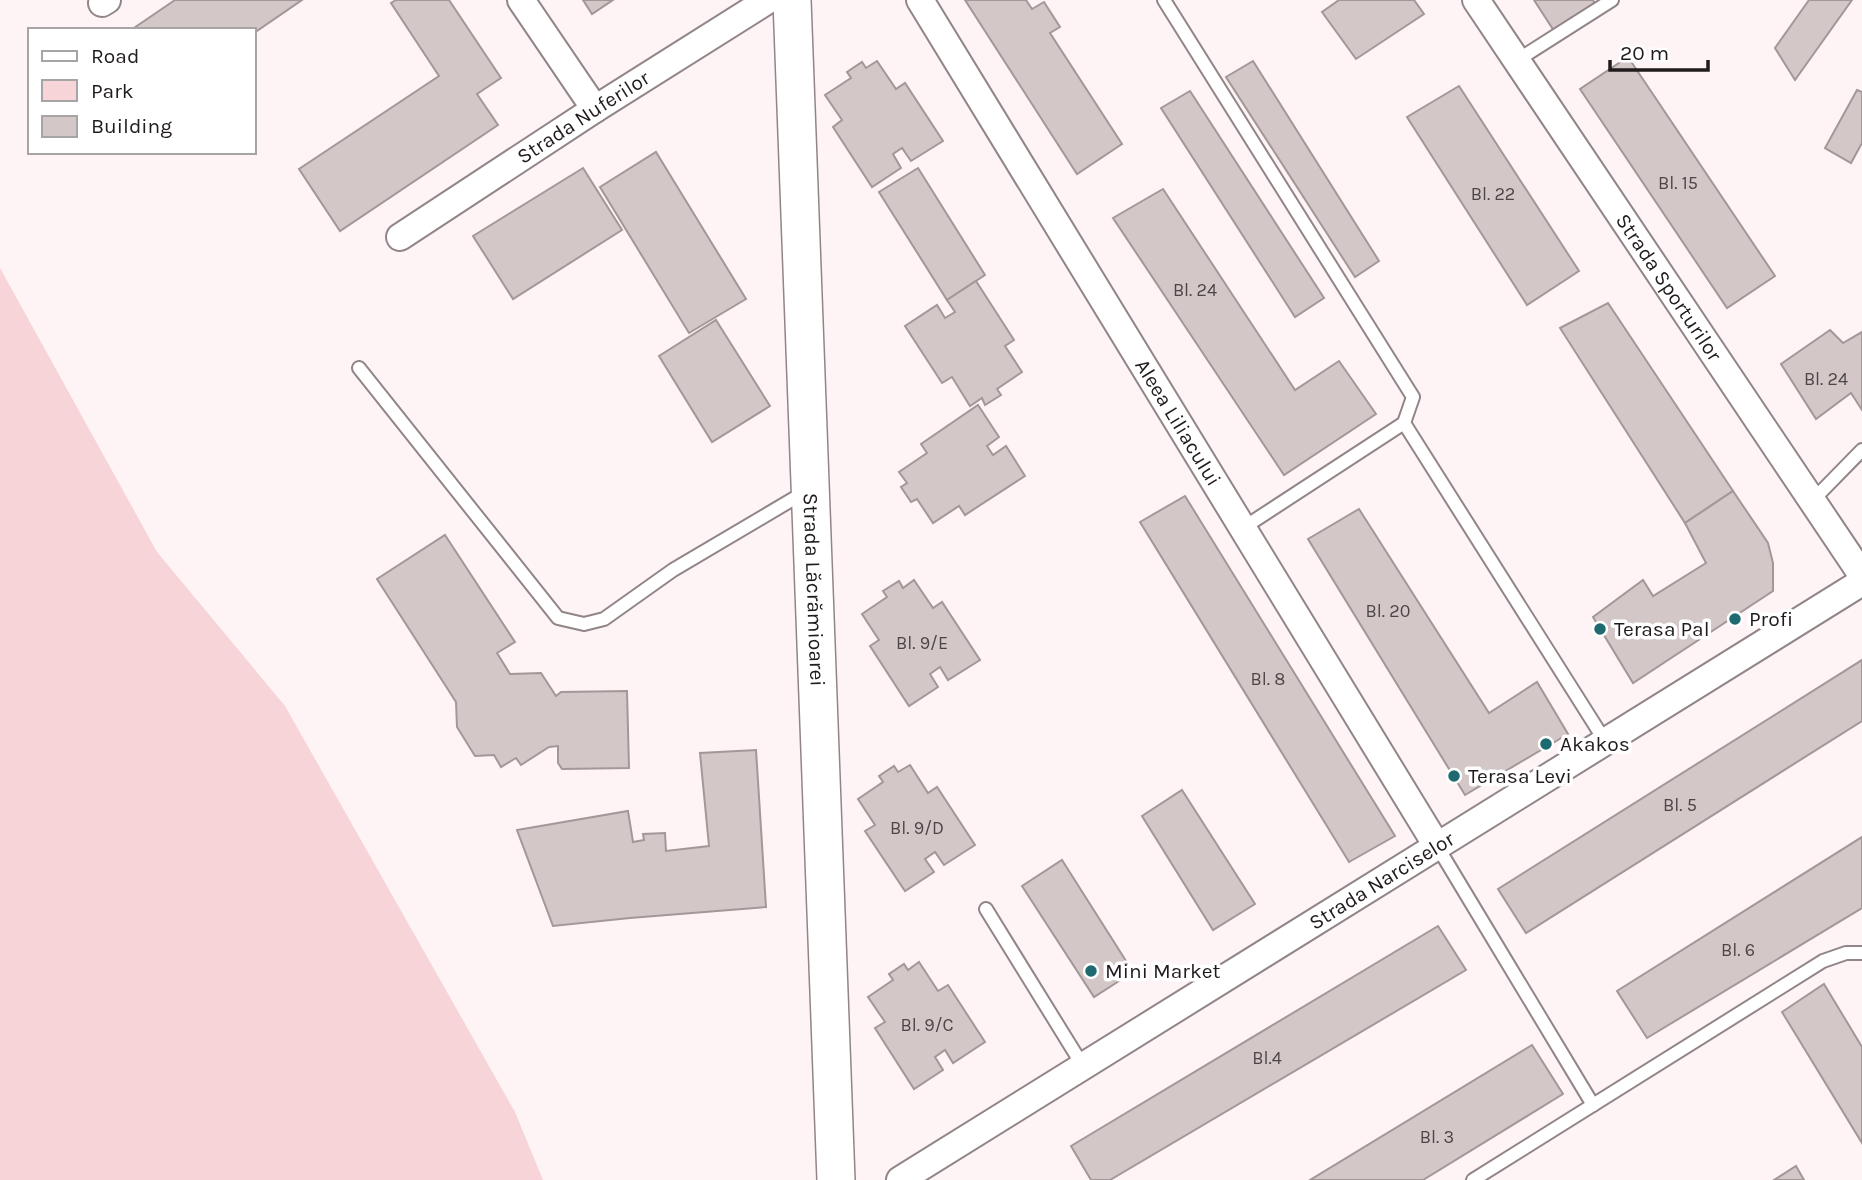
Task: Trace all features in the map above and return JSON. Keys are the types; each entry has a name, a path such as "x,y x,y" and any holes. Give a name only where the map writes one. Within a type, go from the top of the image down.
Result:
{"main road":[{"name":"Strada Lăcrămioarei","path":"792,0 836,1180"}],"street":[{"path":"521,0 595,109"},
{"name":"Strada Nuferilor","path":"400,237 768,0"},
{"name":"Aleea Liliacului","path":"920,0 1437,846"},
{"name":"Strada Sporturilor","path":"1476,0 1862,575"},
{"name":"Strada Narciselor","path":"900,1180 1862,582"}],"lane":[{"path":"1164,0 1413,397 1404,423 1243,528"},
{"path":"1516,61 1612,0"},
{"path":"359,368 558,618 584,624 604,619 673,569 809,489"},
{"path":"1404,423 1605,741"},
{"path":"1813,500 1862,450"},
{"path":"1437,846 1593,1105"},
{"path":"986,909 1083,1066"},
{"path":"1473,1180 1823,961 1846,953 1862,953"}],"green space":[{"path":"0,268 157,552 285,706 515,1112 543,1180 0,1180"}],"building":[{"path":"175,0 302,0 256,32 256,28 134,28"},
{"path":"396,0 449,0 501,78 477,94 498,125 340,231 299,169 439,76 391,3"},
{"path":"583,0 613,0 592,14"},
{"path":"965,0 1026,0 1032,9 1044,2 1060,27 1050,33 1122,144 1077,174"},
{"path":"1339,0 1414,0 1424,14 1356,59 1322,12"},
{"path":"1534,0 1593,0 1598,9 1558,37"},
{"path":"1809,0 1852,0 1795,80 1775,48"},
{"path":"1628,57 1775,276 1727,308 1580,89"},
{"path":"877,61 896,89 905,83 943,141 911,161 902,148 893,154 901,168 872,187 833,127 842,120 825,95 851,78 847,72 862,62 866,68"},
{"path":"1253,61 1379,261 1355,277 1226,77"},
{"path":"1459,86 1579,271 1527,305 1407,117"},
{"path":"1857,90 1862,92 1862,143 1851,163 1825,148"},
{"path":"1190,91 1324,298 1295,317 1161,108"},
{"path":"656,152 746,299 689,333 600,187"},
{"path":"583,168 622,230 513,299 473,236"},
{"path":"918,168 985,275 947,300 879,192"},
{"path":"1163,189 1295,390 1339,361 1376,414 1284,475 1113,218"},
{"path":"976,281 1014,340 1005,346 1022,372 997,389 1001,395 985,405 982,398 970,406 952,377 942,383 905,326 937,305 945,318 955,312 947,300"},
{"path":"1608,303 1733,491 1685,523 1560,328"},
{"path":"716,320 770,406 712,442 659,356"},
{"path":"1830,330 1843,343 1862,332 1862,410 1851,393 1816,419 1781,364"},
{"path":"978,405 999,437 987,446 993,455 1006,446 1025,476 965,515 959,506 933,523 917,499 911,502 901,487 907,483 899,472 927,453 921,444"},
{"path":"1733,491 1768,543 1773,563 1773,591 1633,683 1593,617 1643,580 1653,596 1706,563 1685,523"},
{"path":"1185,496 1395,836 1349,862 1140,522"},
{"path":"1359,509 1489,713 1537,682 1568,734 1465,795 1308,539"},
{"path":"445,535 515,642 497,653 510,674 541,673 556,696 561,692 627,691 629,768 562,769 558,763 558,746 549,747 521,765 516,758 501,767 494,755 475,756 457,727 456,702 377,579"},
{"path":"914,580 933,608 942,602 980,660 948,680 940,667 930,674 938,687 909,706 870,646 879,640 862,614 887,597 883,591 899,581 903,588"},
{"path":"1862,660 1862,721 1526,933 1498,889"},
{"path":"756,750 766,907 553,926 517,830 628,811 633,842 644,840 643,834 665,833 666,851 709,846 700,753"},
{"path":"910,765 928,793 937,787 975,845 944,865 935,852 925,859 934,872 905,891 865,831 875,825 858,799 883,782 879,776 894,766 898,772"},
{"path":"1182,790 1255,904 1213,930 1142,816"},
{"path":"1862,837 1862,908 1647,1038 1617,991"},
{"path":"1062,860 1133,972 1094,997 1022,886"},
{"path":"1438,926 1466,970 1110,1180 1091,1180 1071,1146"},
{"path":"919,962 938,991 948,985 985,1042 953,1063 945,1050 935,1057 943,1070 914,1089 875,1028 885,1022 868,997 893,980 889,974 904,964 908,970"},
{"path":"1824,984 1862,1047 1862,1143 1782,1012"},
{"path":"1532,1045 1563,1094 1423,1180 1310,1180"},
{"path":"1796,1166 1804,1180 1774,1180"}],"place":[{"name":"Profi","path":"1735,619"},
{"name":"Terasa Pal","path":"1600,629"},
{"name":"Akakos","path":"1546,744"},
{"name":"Terasa Levi","path":"1454,776"},
{"name":"Mini Market","path":"1091,971"}]}
